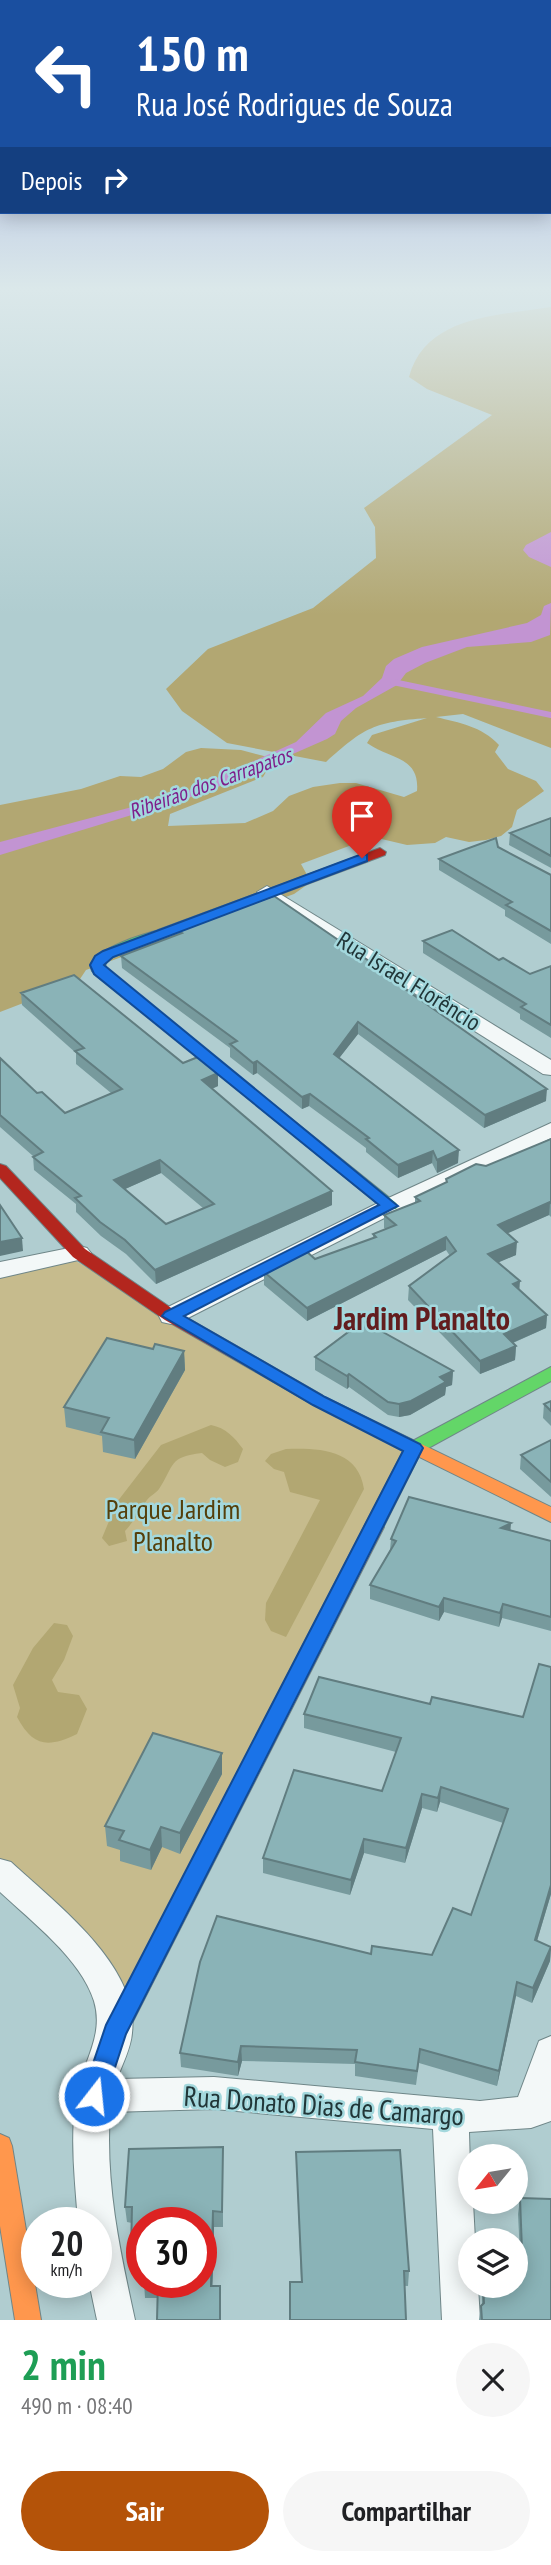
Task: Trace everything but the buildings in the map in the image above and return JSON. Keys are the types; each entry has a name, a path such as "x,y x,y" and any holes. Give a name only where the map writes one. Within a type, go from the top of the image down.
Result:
{"street":[{"path":"380,852 267,892 108,954 100,959 97,965 99,971 390,1206"},
{"name":"Rua Israel Florêncio","path":"267,892 551,1069"},
{"path":"171,1316 390,1206 551,1130"},
{"path":"0,1169 79,1253 171,1316 319,1401 551,1515"},
{"path":"0,1270 79,1253"},
{"path":"95,2207 90,2143 94,2096 115,2033 414,1448 551,1373"},
{"path":"0,1872 77,1944 92,1962 112,2003 115,2033"},
{"path":"541,2108 551,2052"},
{"name":"Rua Donato Dias de Camargo","path":"94,2096 214,2093 480,2117 541,2108"},
{"path":"450,2115 461,2320"},
{"path":"0,2146 28,2320"},
{"path":"111,2298 116,2320"}],"green space":[{"name":"Parque Jardim Planalto","path":"74,1260 405,1450 122,1999 0,1860 0,1275"}],"shaded area":[{"path":"450,398 551,398 551,748 463,714 436,717 485,733 499,745 495,752 508,769 536,781 544,791 517,810 512,827 501,836 469,842 446,837 435,843 407,845 373,837 301,864 311,882 294,894 86,970 78,982 0,1012 0,805 81,789 120,776 141,777 163,769 186,752 201,748 241,750 264,756 272,762 263,777 170,814 168,826 245,823 273,811 289,796 313,787 340,783 356,783 404,797 417,791 414,771 408,765 367,743 372,735 427,718 371,728 326,762 227,743 182,711 166,689 208,649 313,608 376,558 375,527 364,508 492,415"},
{"path":"211,1425 229,1434 243,1449 238,1462 225,1467 202,1453 178,1460 159,1489 147,1500 125,1531 127,1541 109,1546 102,1538 117,1502 161,1445"},
{"path":"286,1449 324,1451 345,1459 354,1466 364,1489 286,1637 271,1631 265,1620 266,1603 320,1500 290,1492 284,1472 274,1469 265,1461 271,1454"},
{"path":"54,1623 67,1625 73,1636 64,1660 52,1680 58,1692 79,1695 87,1709 77,1734 49,1743 35,1739 23,1727 17,1717 20,1708 13,1685 33,1648"}],"water":[{"path":"551,532 551,567 529,557 523,550 526,545"},
{"name":"Ribeirão dos Carrapatos","path":"551,603 550,635 531,642 467,647 425,663 406,673 397,685 356,708 341,721 335,734 327,739 204,793 0,855 0,842 181,794 296,742 326,713 363,696 382,678 386,666 394,659 422,647 527,623 541,615 544,606"}],"waterway":[{"path":"393,682 551,715"}],"traffic: fast":[{"path":"163,933 108,954 100,959 97,965 99,971 390,1206"},
{"path":"374,1527 414,1448 551,1373"}],"traffic: slow":[{"path":"316,1399 551,1515"},
{"path":"115,2033 374,1527"},
{"path":"0,2146 28,2320"}],"traffic: jam":[{"path":"163,933 380,852"},
{"path":"0,1169 79,1253 171,1316 316,1399"}],"district":[{"name":"Jardim Planalto","path":"422,1318"}],"route":[{"path":"94,2096 115,2033 414,1448 319,1401 171,1316 390,1206 99,971 97,965 100,959 108,954 362,858"}]}
